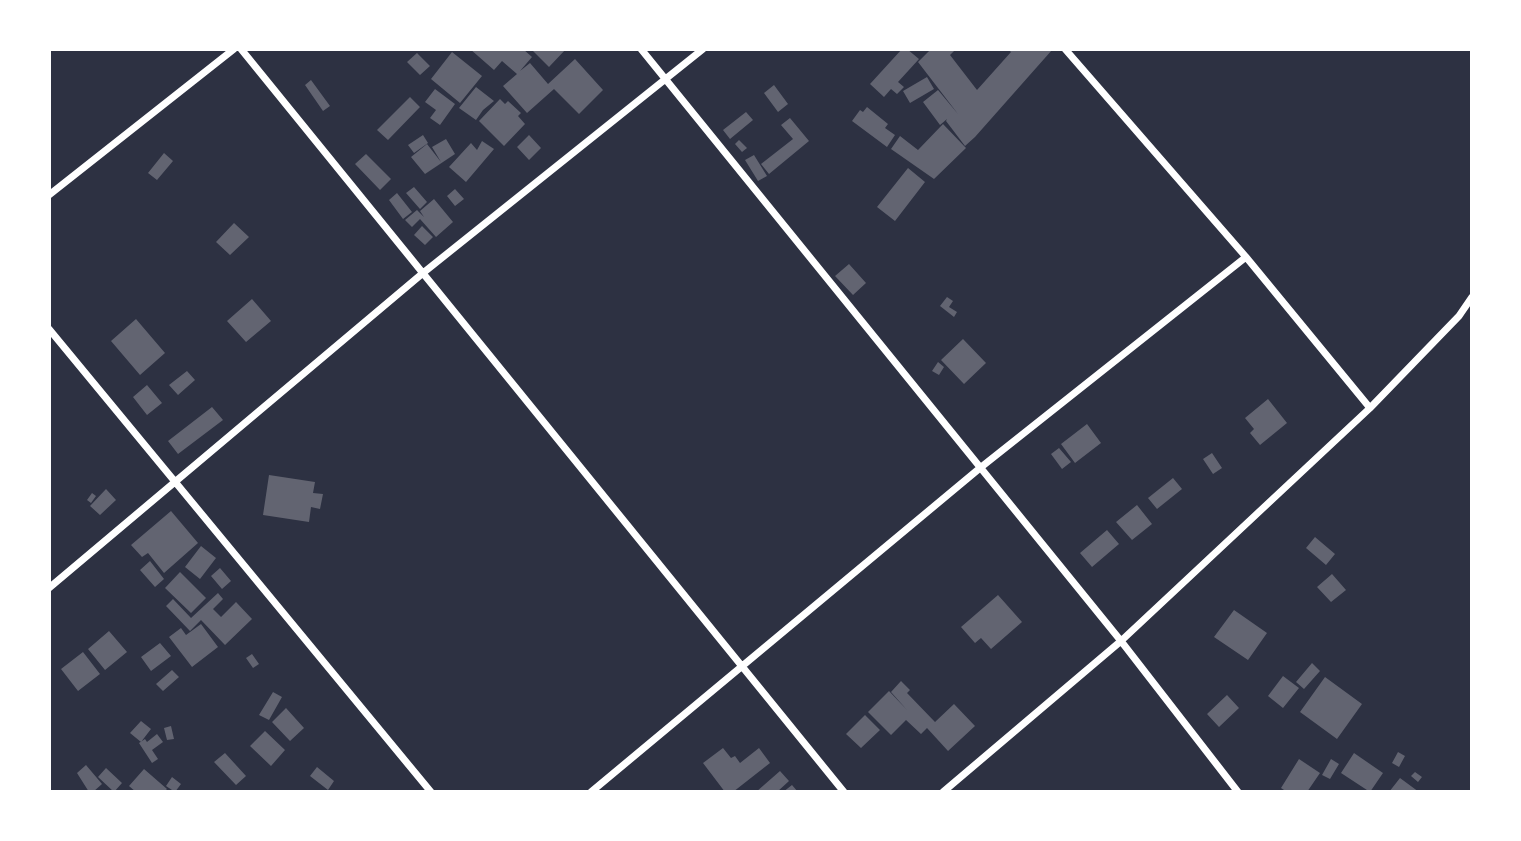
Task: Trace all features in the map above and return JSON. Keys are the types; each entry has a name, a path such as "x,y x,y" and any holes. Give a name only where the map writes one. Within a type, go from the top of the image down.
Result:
{"street":[{"path":"49,195 234,49"},
{"path":"241,49 844,792"},
{"path":"641,49 1121,641 1238,792"},
{"path":"49,588 423,273 704,49"},
{"path":"1065,49 1247,257 1370,408"},
{"path":"591,792 980,468 1247,257"},
{"path":"943,792 1121,641 1370,408 1459,316 1472,297"},
{"path":"49,329 431,792"}],"building":[{"path":"470,49 523,49 532,57 520,71 530,63 548,84 575,59 603,90 579,114 554,89 527,113 503,86 517,74 502,61 494,70"},
{"path":"531,49 566,49 549,67"},
{"path":"902,49 907,49 919,59 898,82 904,87 897,94 891,89 884,97 870,84"},
{"path":"931,49 956,49 950,55 977,90 1011,52 1008,49 1052,50 965,146 947,119 940,125 923,102 938,90 958,114 918,62"},
{"path":"452,52 482,76 460,103 431,79"},
{"path":"417,53 430,66 420,75 407,62"},
{"path":"927,77 934,89 910,103 903,91"},
{"path":"311,80 330,106 323,111 305,85"},
{"path":"774,85 788,104 778,112 764,93"},
{"path":"476,87 494,101 476,120 459,108"},
{"path":"435,89 455,104 440,125 430,118 436,110 425,102"},
{"path":"410,97 420,107 388,140 377,130"},
{"path":"500,99 505,104 508,101 521,113 518,116 525,124 504,146 479,121"},
{"path":"867,107 888,124 885,128 895,135 887,147 852,121 860,110 863,112"},
{"path":"746,112 753,120 730,139 723,130"},
{"path":"790,118 809,141 769,174 761,164 793,139 781,125"},
{"path":"943,124 966,148 934,179 891,149 900,136 918,150"},
{"path":"423,135 428,143 414,153 408,145"},
{"path":"529,135 541,148 529,160 517,147"},
{"path":"446,139 455,154 425,174 411,157 427,144 441,162 432,147"},
{"path":"739,140 747,148 742,152 735,144"},
{"path":"482,141 494,149 466,182 449,167 471,143 477,150"},
{"path":"164,153 173,161 157,180 148,173"},
{"path":"366,154 391,179 380,190 355,164"},
{"path":"754,155 767,176 758,181 745,160"},
{"path":"908,168 925,182 895,221 877,207"},
{"path":"414,187 427,202 420,209 406,193"},
{"path":"455,189 464,199 455,206 447,196"},
{"path":"397,193 412,212 403,219 389,200"},
{"path":"434,199 453,222 436,237 420,219 412,227 405,220 417,210 424,217 420,211"},
{"path":"234,223 249,237 230,255 216,242"},
{"path":"422,226 433,237 425,245 414,235"},
{"path":"849,264 866,283 853,295 835,276"},
{"path":"947,297 953,301 949,307 957,312 954,317 940,306"},
{"path":"252,299 271,321 246,342 227,321"},
{"path":"136,319 165,353 140,375 111,341"},
{"path":"963,339 986,363 964,384 941,360"},
{"path":"938,362 944,367 939,375 932,371"},
{"path":"187,371 195,380 178,395 169,385"},
{"path":"147,385 162,403 147,415 133,397"},
{"path":"1268,399 1287,423 1260,445 1250,433 1254,429 1245,418"},
{"path":"212,407 223,420 178,454 168,441"},
{"path":"1087,424 1101,443 1075,463 1061,444"},
{"path":"1059,448 1071,462 1062,469 1051,454"},
{"path":"1212,453 1222,468 1213,474 1203,459"},
{"path":"269,475 315,482 313,493 323,494 320,509 311,507 309,522 263,515"},
{"path":"1173,478 1182,489 1157,509 1148,498"},
{"path":"106,489 116,500 100,515 90,506"},
{"path":"92,493 96,496 91,503 87,500"},
{"path":"1137,505 1152,524 1132,540 1116,522"},
{"path":"171,511 198,543 164,573 148,553 142,557 131,545"},
{"path":"1107,530 1119,544 1092,567 1080,553"},
{"path":"1315,537 1335,554 1326,565 1306,548"},
{"path":"201,546 216,558 200,579 185,567"},
{"path":"150,561 164,579 155,587 140,570"},
{"path":"220,568 231,581 222,589 211,576"},
{"path":"180,572 206,598 191,613 165,588"},
{"path":"1332,574 1346,590 1331,602 1317,587"},
{"path":"218,593 223,599 213,609 221,617 236,602 252,619 225,645 201,620 190,631 166,606 173,599 191,618"},
{"path":"998,595 1022,622 991,649 981,638 975,643 961,627"},
{"path":"1234,610 1267,633 1248,660 1214,637"},
{"path":"201,624 218,647 192,667 169,637 181,628 186,635"},
{"path":"109,631 127,652 105,670 88,649"},
{"path":"160,643 171,656 151,671 141,657"},
{"path":"83,652 100,674 78,691 61,669"},
{"path":"252,654 259,664 253,668 246,658"},
{"path":"1312,663 1320,671 1304,689 1296,682"},
{"path":"172,670 179,677 163,691 156,684"},
{"path":"1283,676 1299,688 1283,708 1268,696"},
{"path":"1325,677 1362,704 1337,739 1300,712"},
{"path":"901,681 910,690 907,693 935,722 954,704 975,726 948,751 927,728 921,734 906,720 891,735 868,712 889,691 907,710 891,692"},
{"path":"273,692 282,697 269,720 259,715"},
{"path":"1227,695 1239,708 1219,727 1207,714"},
{"path":"286,708 304,728 290,741 272,722"},
{"path":"865,715 880,730 861,748 846,734"},
{"path":"141,721 151,729 141,742 130,733"},
{"path":"171,726 174,739 167,740 164,728"},
{"path":"265,731 285,750 271,766 250,746"},
{"path":"157,734 163,742 152,750 158,759 152,763 139,743 145,739 147,742"},
{"path":"723,748 731,758 735,756 740,763 759,748 770,763 733,792 725,792 703,763"},
{"path":"1398,752 1405,756 1399,767 1392,763"},
{"path":"225,753 246,776 236,785 214,762"},
{"path":"1354,753 1383,773 1370,792 1341,773"},
{"path":"1299,759 1320,773 1307,792 1287,792 1281,788"},
{"path":"1331,759 1339,764 1330,779 1322,775"},
{"path":"86,765 102,784 93,792 89,792 77,773"},
{"path":"317,767 334,781 328,790 310,776"},
{"path":"106,768 122,783 114,792 98,777"},
{"path":"144,769 167,789 164,792 136,792 129,786"},
{"path":"780,771 789,781 777,792 756,792"},
{"path":"1415,772 1422,777 1418,782 1411,776"},
{"path":"172,777 181,784 175,792 166,786"},
{"path":"1400,778 1419,792 1389,792"},
{"path":"792,785 798,792 783,792"}]}
